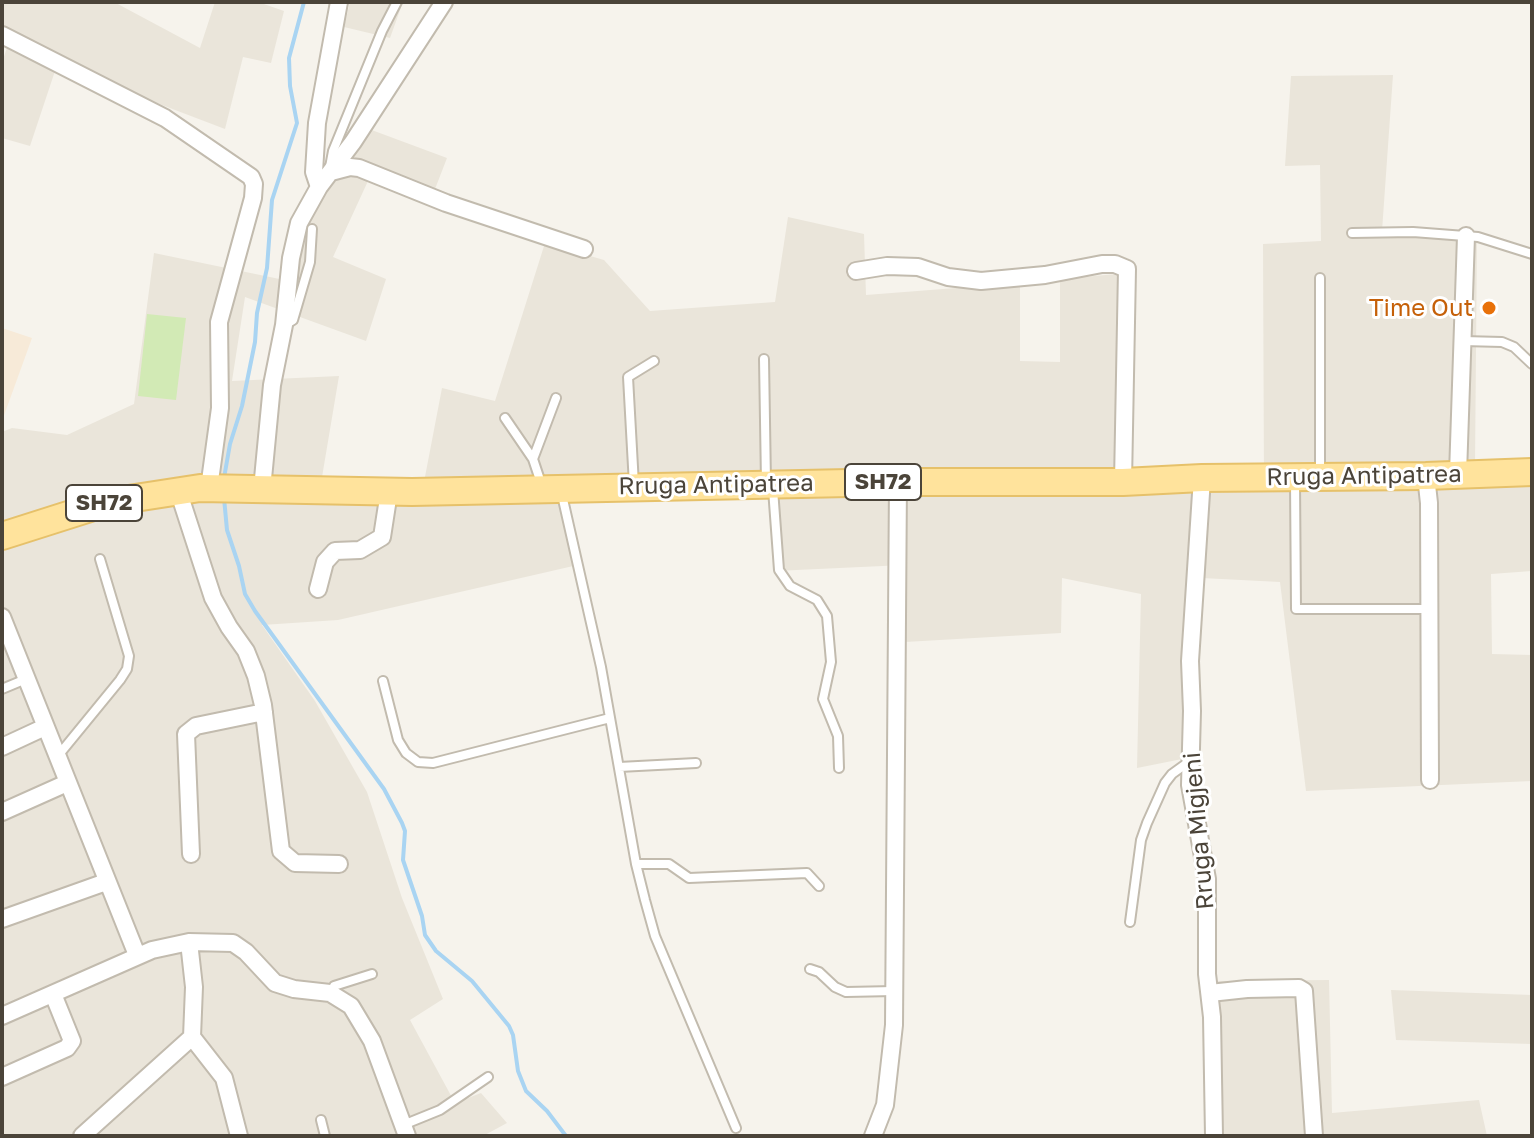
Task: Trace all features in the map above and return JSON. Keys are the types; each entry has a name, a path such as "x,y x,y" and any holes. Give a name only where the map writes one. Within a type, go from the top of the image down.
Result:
{"main road":[{"name":"Rruga Antipatrea","path":"2,536 109,502 178,490 221,488 389,492 898,482 1123,482 1532,472"}],"street":[{"path":"319,187 314,172 317,123 339,2"},
{"path":"262,489 272,385 284,325 296,231 303,212 444,2"},
{"path":"2,35 165,118 251,177 253,198 219,322 221,488"},
{"path":"331,172 359,168 446,203 584,249"},
{"path":"1458,474 1466,236"},
{"path":"856,271 887,266 918,267 948,277 981,281 1045,275 1102,264 1115,264 1127,269 1123,482"},
{"path":"1426,476 1429,503 1430,780"},
{"name":"Rruga Migjeni","path":"1202,478 1190,661 1190,793 1207,879 1207,974 1212,1017 1214,1136"},
{"path":"873,1136 888,1088 894,991 898,482"},
{"path":"178,490 213,598 246,651 256,676 264,712 281,851 295,863 339,864"},
{"path":"318,589 325,562 335,551 360,550 382,537 389,492"},
{"path":"2,617 137,955"},
{"path":"191,854 186,734 196,726 264,712"},
{"path":"2,747 45,727"},
{"path":"2,812 67,783"},
{"path":"2,919 106,882"},
{"path":"189,942 194,987 192,1037 224,1078 239,1136"},
{"path":"2,1016 137,955 189,942 233,943 246,952 275,983 294,989 330,993 351,1006 372,1041 405,1130"},
{"path":"1210,993 1247,989 1299,988 1304,991 1314,1136"},
{"path":"2,1077 67,1048 72,1041 53,994"},
{"path":"82,1136 96,1129 192,1037"}],"lane":[{"path":"331,172 333,151 397,2"},
{"path":"284,325 293,320 306,277 312,229"},
{"path":"1352,233 1413,232 1466,236 1532,254"},
{"path":"1320,278 1296,609 1430,609"},
{"path":"1463,341 1502,342 1514,347 1532,364"},
{"path":"764,359 770,484 779,570 790,586 817,600 827,616 831,662 823,699 838,736 839,768"},
{"path":"634,486 628,377 654,361"},
{"path":"533,459 556,398"},
{"path":"505,418 551,488 610,718 636,864 655,936 736,1128"},
{"path":"57,757 127,669 129,656 100,559"},
{"path":"2,689 26,679"},
{"path":"383,681 398,740 406,753 418,762 433,763 610,718"},
{"path":"1130,922 1141,840 1147,823 1165,783 1181,766 1191,761"},
{"path":"619,767 696,763"},
{"path":"636,864 669,864 689,878 807,873 819,886"},
{"path":"810,969 846,992 894,991"},
{"path":"330,993 334,986 372,974"},
{"path":"405,1130 488,1077"},
{"path":"321,1120 325,1136"}],"shaded area":[{"path":"2,2 114,2 200,48 215,2 258,2 284,11 271,63 243,57 225,129 57,65 30,146 2,138 2,62 8,45 2,43"},
{"path":"350,2 403,2 390,38 344,27"},
{"path":"1393,75 1382,231 1477,239 1475,464 1532,465 1532,571 1491,574 1492,654 1532,655 1532,781 1306,791 1280,582 1202,578 1197,756 1137,768 1141,594 1062,578 1061,633 905,642 904,565 775,571 780,478 565,480 582,564 338,620 262,625 315,701 367,792 402,898 443,999 410,1020 455,1103 481,1093 507,1123 483,1136 2,1136 2,432 12,428 67,435 134,404 154,253 294,282 309,212 369,129 447,158 430,202 368,181 333,257 386,279 366,341 245,297 232,381 339,376 321,483 424,482 442,388 495,401 545,243 604,260 650,311 775,302 788,217 864,234 866,295 1020,283 1020,361 1060,362 1060,279 1117,274 1131,493 1264,487 1263,244 1321,241 1320,165 1285,166 1291,76"},
{"path":"2,328 32,338 2,421"},
{"path":"1329,980 1332,1113 1479,1100 1487,1136 1218,1136 1212,981"},
{"path":"1391,990 1532,995 1532,1044 1396,1040"}],"green space":[{"path":"147,314 186,318 176,400 138,396"}],"waterway":[{"path":"224,478 255,342 257,313 267,268 272,200 297,123 290,86 289,58 304,2"},
{"path":"224,498 227,530 245,594 384,789 402,823 405,831 403,860 422,916 425,935 436,951 472,981 509,1026 518,1071 526,1091 547,1111 566,1136"}],"place":[{"name":"Time Out","path":"1489,308"}]}
